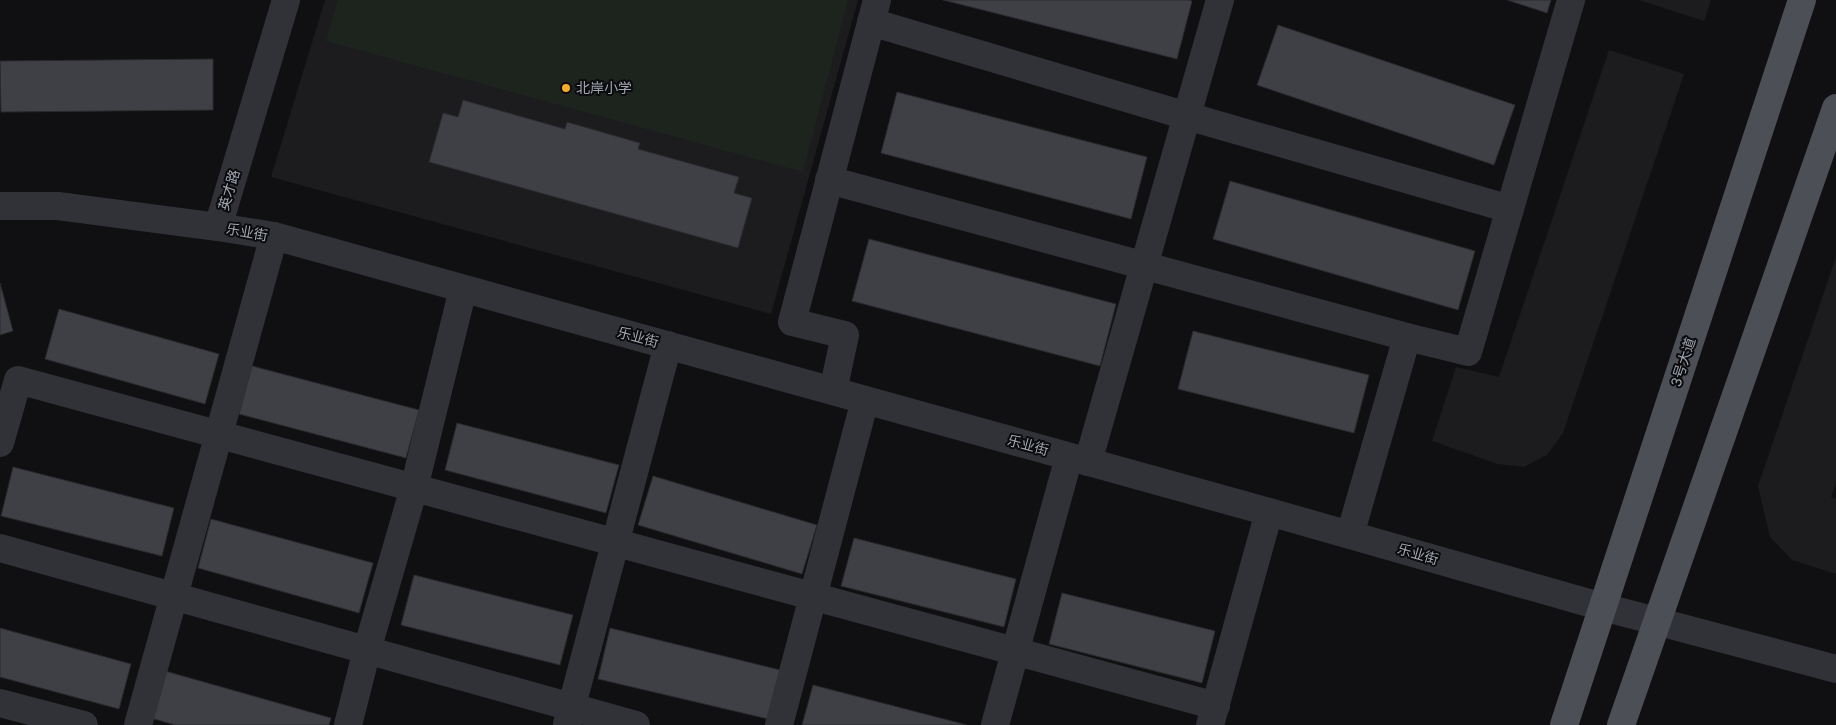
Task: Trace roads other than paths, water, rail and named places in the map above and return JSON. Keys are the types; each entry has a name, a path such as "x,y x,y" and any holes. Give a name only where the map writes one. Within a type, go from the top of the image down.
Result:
{"main road":[{"name":"3号大道","path":"1564,725 1802,0"},
{"path":"1621,725 1836,108"}],"street":[{"name":"英才路","path":"0,206 58,206 218,227 286,0"},
{"path":"994,725 1015,651 1144,265 1220,0"},
{"path":"829,180 1468,352 1571,0"},
{"path":"833,392 845,335 792,322 874,11 1187,116 1510,209"},
{"name":"乐业街","path":"218,227 274,236 1269,512 1603,607 1658,620 1836,669"},
{"path":"138,725 274,236"},
{"path":"348,725 366,650 414,488 463,289"},
{"path":"1350,535 1407,337"},
{"path":"569,716 668,346"},
{"path":"0,443 18,380 1015,651 1213,716 1269,512"},
{"path":"779,725 865,400"},
{"path":"0,548 366,650 569,716 636,725"},
{"path":"0,702 84,725"}],"place":[{"name":"北岸小学","path":"566,88"}]}
